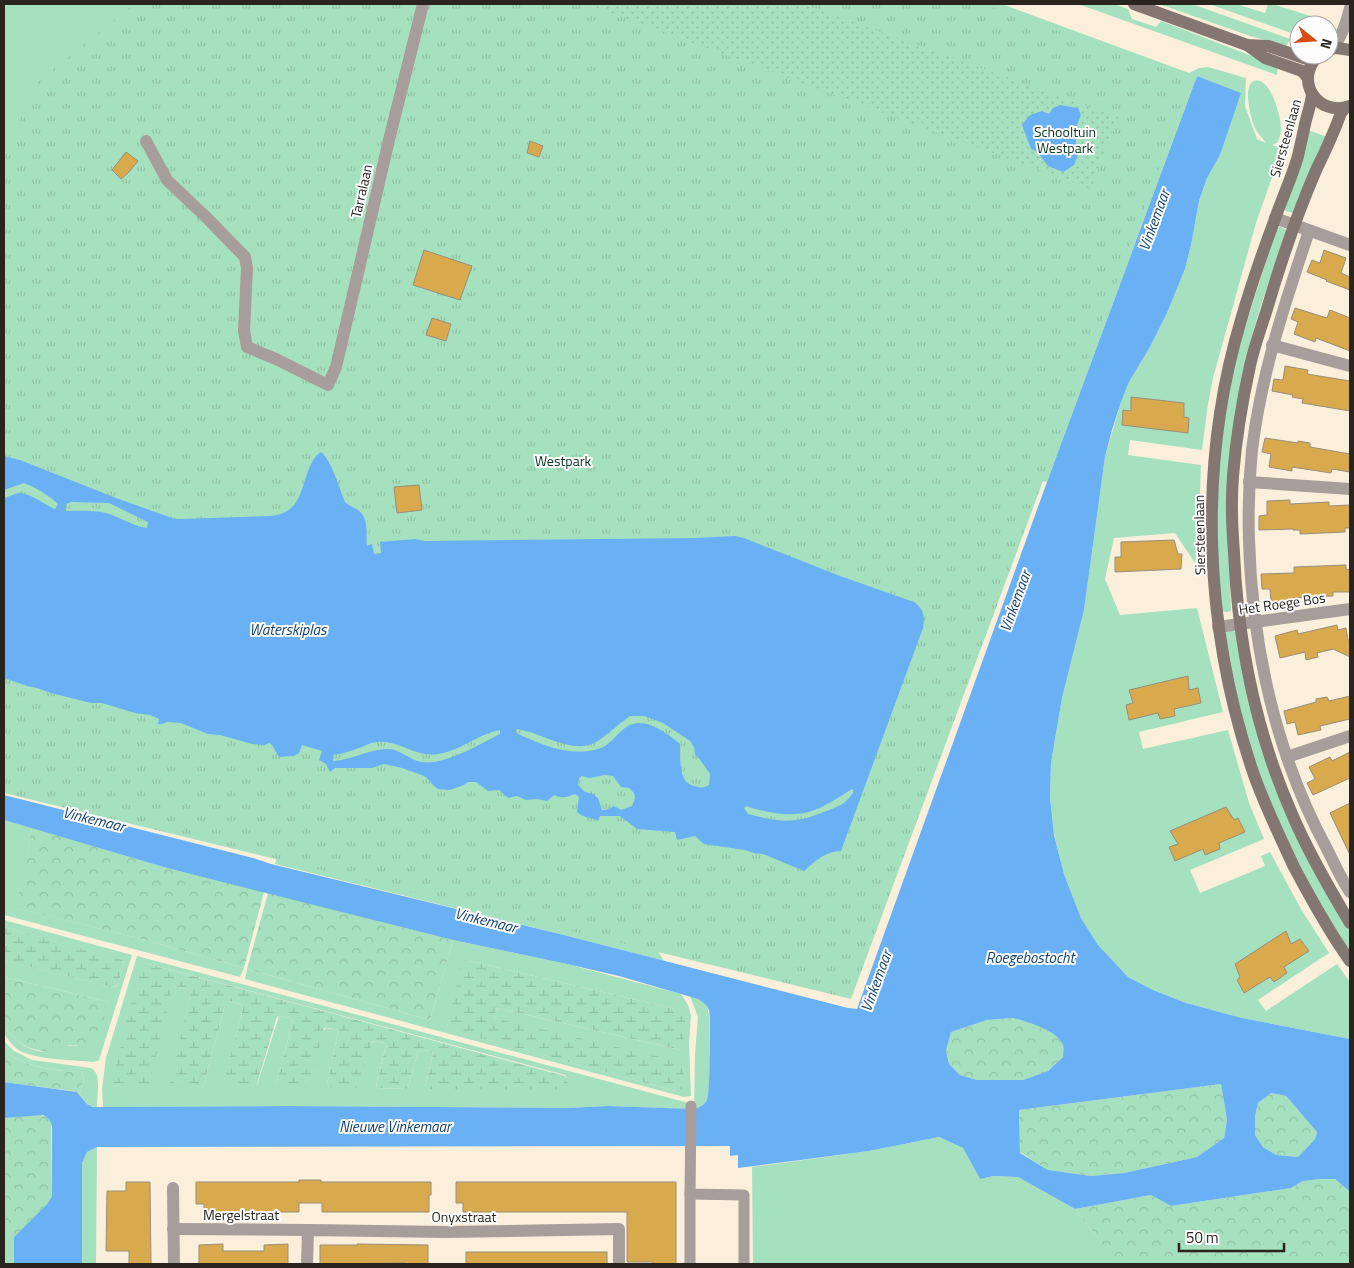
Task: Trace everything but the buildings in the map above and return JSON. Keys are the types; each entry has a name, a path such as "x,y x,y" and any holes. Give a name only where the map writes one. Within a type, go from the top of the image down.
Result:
{"main road":[{"path":"1134,4 1247,45 1265,58 1302,71 1308,78"},
{"path":"1247,45 1268,46 1289,53"},
{"path":"1312,65 1309,69 1309,86 1317,100 1326,106 1336,109 1348,107"},
{"name":"Siersteenlaan","path":"1312,94 1312,102 1298,157 1240,322 1231,360 1215,458 1212,539 1218,627 1237,720 1254,776 1281,840 1309,896 1350,961"},
{"path":"1348,107 1341,114 1295,225 1274,283 1250,365 1240,420 1233,478 1233,527 1235,585 1240,624 1252,695 1274,770 1292,815 1315,863 1350,923"}],"street":[{"name":"Tarralaan","path":"146,141 167,180 244,257 247,268 244,331 247,347 328,385 336,368 423,4"},
{"path":"1339,39 1346,24 1350,8"},
{"path":"1275,218 1350,245"},
{"path":"1309,231 1272,345 1252,449 1249,482 1250,569 1255,622 1268,691 1286,757 1315,827 1350,892"},
{"path":"1272,345 1350,366"},
{"path":"1249,482 1350,488"},
{"name":"Het Roege Bos","path":"1218,627 1350,609"},
{"path":"1286,757 1350,736"},
{"path":"690,1264 691,1106"},
{"path":"174,1188 174,1264"},
{"path":"690,1194 744,1195 744,1264"},
{"name":"Onyxstraat","path":"308,1230 446,1232 619,1229 619,1264"},
{"name":"Mergelstraat","path":"174,1230 308,1230"},
{"path":"308,1230 308,1264"}],"green space":[{"path":"4,4 141,4 4,158"},
{"name":"Westpark","path":"134,4 983,4 1192,79 851,999 4,793 4,150 38,82"},
{"name":"Schooltuin Westpark","path":"587,4 803,4 1118,117 1091,189"},
{"path":"911,4 1002,4 1189,73 1199,68 1208,67 1246,78 1245,106 1257,139 1266,143 1256,130 1251,118 1248,103 1250,84 1254,81 1260,81 1266,85 1274,100 1280,117 1281,131 1278,142 1272,145 1282,149 1256,223 1213,378 1202,450 1130,440 1128,455 1201,465 1198,543 1195,563 1175,533 1114,538 1105,579 1120,615 1197,608 1223,712 1139,732 1143,749 1228,730 1249,803 1264,839 1190,870 1200,893 1265,866 1261,856 1270,852 1301,909 1329,953 1258,1000 1266,1011 1337,964 1350,982 1350,1039 1242,1018 1186,1003 1153,990 1128,977 1098,945 1081,918 1064,874 1054,834 1050,797 1051,763 1062,698 1084,610 1105,457 1121,402 1129,382 1150,347 1167,313 1185,269 1199,201 1207,178 1220,155 1240,93 1197,76 1047,482 1041,481"},
{"path":"1078,4 1114,4 1128,9 1132,19 1156,27 1161,21 1278,66 1277,75"},
{"path":"1159,4 1192,4 1289,39 1289,41 1286,47"},
{"path":"1209,4 1236,4 1265,13 1268,4 1272,4 1308,15 1289,15 1289,32"},
{"path":"1308,130 1327,137 1293,213 1285,211 1284,206"},
{"path":"1279,227 1287,230 1286,234 1260,308 1245,360 1228,541 1231,611 1227,612 1221,611 1216,544 1220,448 1235,359 1276,230"},
{"path":"1226,632 1236,632 1247,691 1326,891 1350,930 1350,952 1337,933 1285,841 1253,760 1226,651"},
{"path":"4,820 32,828 17,908 138,938 244,968 240,977 4,915"},
{"path":"32,828 167,868 264,892 244,968 138,938 16,908"},
{"path":"281,842 658,951 664,961 275,864"},
{"path":"268,893 453,940 430,1020 247,969"},
{"path":"4,920 132,955 99,1060 94,1062 43,1057 24,1053 13,1046 4,1034 4,1027 23,1045 34,1050 47,1051 65,1046 77,1046 109,1002 4,977 4,961 114,987 118,985 123,961 4,927"},
{"path":"4,927 122,960 124,963 118,985 113,987 4,961"},
{"path":"453,940 567,964 681,994 688,1005 691,1015 689,1043 691,1096 684,1097 245,979 247,969 430,1020","holes":["465,960 675,1009 681,1050 497,1008 494,1018 675,1091 447,1027"]},
{"path":"137,956 685,1102 688,1104 688,1109 608,1106 567,1108 103,1107 102,1089 106,1058","holes":["145,963 565,1075 567,1078 425,1087 433,1053 422,1050 418,1051 408,1088 377,1088 386,1045 385,1043 374,1041 327,1085 338,1032 326,1028 276,1085 293,1020 279,1016 257,1085 223,1085 243,1007 241,1004 228,1001 226,1002 203,1086 171,1085 191,992 173,986"]},
{"path":"465,960 683,1012 685,1017 684,1048 681,1050 497,1008 494,1018 681,1062 684,1064 684,1085 682,1090 675,1091 448,1029 462,962"},
{"path":"145,963 565,1076 568,1084 562,1090 427,1089 425,1088 433,1053 424,1050 418,1051 408,1088 377,1088 386,1045 385,1043 374,1041 372,1042 357,1087 354,1089 329,1087 327,1085 338,1032 333,1029 324,1028 309,1085 306,1087 277,1086 293,1020 279,1016 277,1017 256,1087 224,1086 243,1007 241,1004 228,1001 226,1002 203,1086 200,1088 172,1086 170,1084 191,992 173,986 149,1085 146,1087 113,1085 111,1084 141,966"},
{"path":"4,977 109,1002 98,1039 88,1046 69,1045 59,1053 41,1051 23,1044 4,1027"},
{"path":"690,996 697,998 707,1006 710,1036 707,1100 703,1105 694,1109 698,1017"},
{"path":"1013,1018 1041,1027 1060,1040 1063,1046 1063,1057 1048,1071 1023,1080 977,1080 960,1075 949,1064 946,1051 951,1032 987,1020"},
{"path":"4,1041 14,1051 32,1060 91,1068 98,1079 97,1107 89,1105 79,1094 84,1081 82,1072 62,1071 20,1061 4,1051"},
{"path":"4,1051 20,1061 41,1067 82,1072 84,1081 79,1094 72,1091 4,1082"},
{"path":"1221,1084 1227,1120 1224,1138 1197,1157 1124,1173 1091,1176 1048,1170 1020,1152 1019,1110"},
{"path":"1271,1093 1286,1096 1317,1132 1315,1139 1298,1157 1276,1155 1263,1147 1255,1135 1255,1116 1258,1103"},
{"path":"42,1115 51,1122 52,1196 47,1204 14,1237 4,1237 4,1118"},
{"path":"939,1137 963,1148 980,1179 994,1176 1018,1177 1075,1209 1101,1242 1101,1264 753,1264 752,1167 869,1151"},
{"path":"97,1147 96,1264 82,1264 82,1163 87,1152"},
{"path":"1335,1179 1350,1192 1350,1264 1101,1264 1101,1242 1075,1209 1151,1195 1171,1206 1291,1188 1303,1181"},
{"path":"4,1237 14,1237 14,1264 4,1264"}],"water":[{"path":"1197,76 1241,93 1220,155 1207,178 1199,201 1185,269 1167,313 1150,347 1129,382 1112,430 1105,457 1084,610 1062,698 1051,763 1050,797 1054,835 1064,874 1081,918 1098,945 1128,977 1153,990 1186,1003 1242,1018 1350,1039 1350,1192 1335,1179 1320,1179 1303,1181 1291,1188 1171,1206 1151,1195 1075,1209 1018,1177 994,1176 980,1179 963,1148 939,1137 869,1151 738,1168 738,1155 730,1156 730,1146 97,1147 87,1152 82,1163 82,1264 14,1264 14,1237 47,1204 52,1196 52,1127 49,1120 43,1115 4,1118 4,1082 77,1092 87,1104 93,1107 567,1108 608,1106 694,1109 705,1103 708,1095 710,1027 709,1010 698,999 619,976 453,940 167,868 4,820 4,795 271,864 857,1009 1047,482","holes":["1013,1018 1041,1027 1060,1040 1063,1046 1063,1057 1048,1071 1023,1080 977,1080 960,1075 949,1064 946,1051 951,1032 987,1020","1221,1084 1227,1120 1224,1138 1197,1157 1124,1173 1091,1176 1048,1170 1020,1153 1019,1110","1271,1093 1286,1096 1317,1132 1315,1139 1298,1157 1276,1155 1263,1147 1255,1135 1255,1116 1258,1103"]},
{"path":"1060,105 1078,108 1081,115 1075,130 1079,152 1074,165 1063,172 1048,166 1037,152 1031,149 1022,125 1030,115 1042,111 1049,114 1053,108"},
{"name":"Waterskiplas","path":"321,452 335,475 345,502 362,514 366,527 367,546 372,544 374,554 381,553 380,542 415,539 425,541 735,536 914,602 920,607 923,614 923,628 841,851 826,855 804,871 763,854 704,844 695,836 677,840 675,832 637,829 620,816 600,816 598,821 585,817 577,812 579,797 575,794 564,797 554,795 547,801 537,799 526,800 517,796 508,798 499,790 488,791 476,782 468,782 450,790 438,789 424,776 384,764 372,768 335,768 330,772 326,764 319,760 322,751 302,745 299,753 294,756 279,757 269,743 265,745 252,744 220,735 208,734 181,723 167,722 158,724 159,719 150,715 51,693 4,678 4,498 20,493 33,497 55,509 58,504 42,492 24,483 4,490 4,456 20,460 175,519 181,519 271,516 283,513 289,510 298,499 308,470 315,457","holes":["71,502 109,503 148,522 147,528 106,513 66,511 66,504","630,716 644,716 663,723 690,741 694,747 695,754 710,774 709,785 700,787 689,784 682,774 680,744 661,730 646,724 632,724 606,745 598,749 577,752 566,751 536,742 516,733 516,729 566,745 587,746 600,739","500,730 500,734 451,758 440,761 421,762 398,751 389,749 376,750 347,759 333,761 333,755 378,742 386,742 422,754 438,754 454,750","605,775 613,776 621,787 629,788 634,793 635,798 632,806 621,810 614,806 602,810 598,798 593,794 585,792 578,785 579,778 582,776 589,778","852,789 854,791 840,805 817,815 798,820 789,821 760,817 748,814 744,808 747,806 774,813 797,814 816,810"]}],"water label":[{"name":"Vinkemaar","path":"1154,220"},
{"name":"Vinkemaar","path":"1015,601"},
{"name":"Vinkemaar","path":"94,819"},
{"name":"Vinkemaar","path":"486,920"},
{"name":"Roegebostocht","path":"1030,957"},
{"name":"Vinkemaar","path":"876,981"},
{"name":"Nieuwe Vinkemaar","path":"395,1126"}]}
